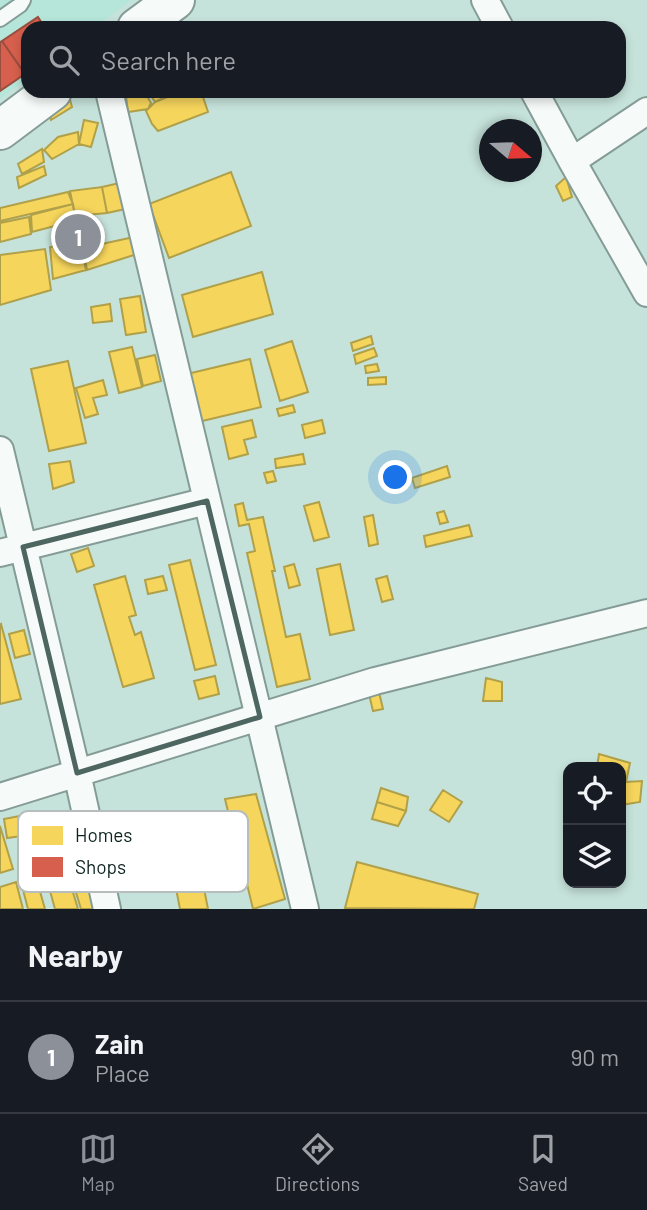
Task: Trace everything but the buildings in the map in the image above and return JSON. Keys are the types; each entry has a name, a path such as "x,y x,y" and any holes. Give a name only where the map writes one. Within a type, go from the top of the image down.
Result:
{"main road":[{"path":"146,21 175,0"},
{"path":"0,130 43,98"}],"street":[{"path":"485,0 496,21"},
{"path":"111,98 305,909"},
{"path":"538,98 647,293"},
{"path":"572,162 647,111"},
{"path":"0,450 12,550 77,773 85,811"},
{"path":"12,550 208,500"},
{"path":"0,797 375,681 647,613"}],"lane":[{"path":"0,19 23,0"}],"highlighted area":[{"path":"207,501 260,717 77,773 23,547"}],"shaded area":[{"path":"0,0 131,0 103,21 21,21 21,83 0,99"}],"place":[{"name":"Zain","path":"78,237"}]}
